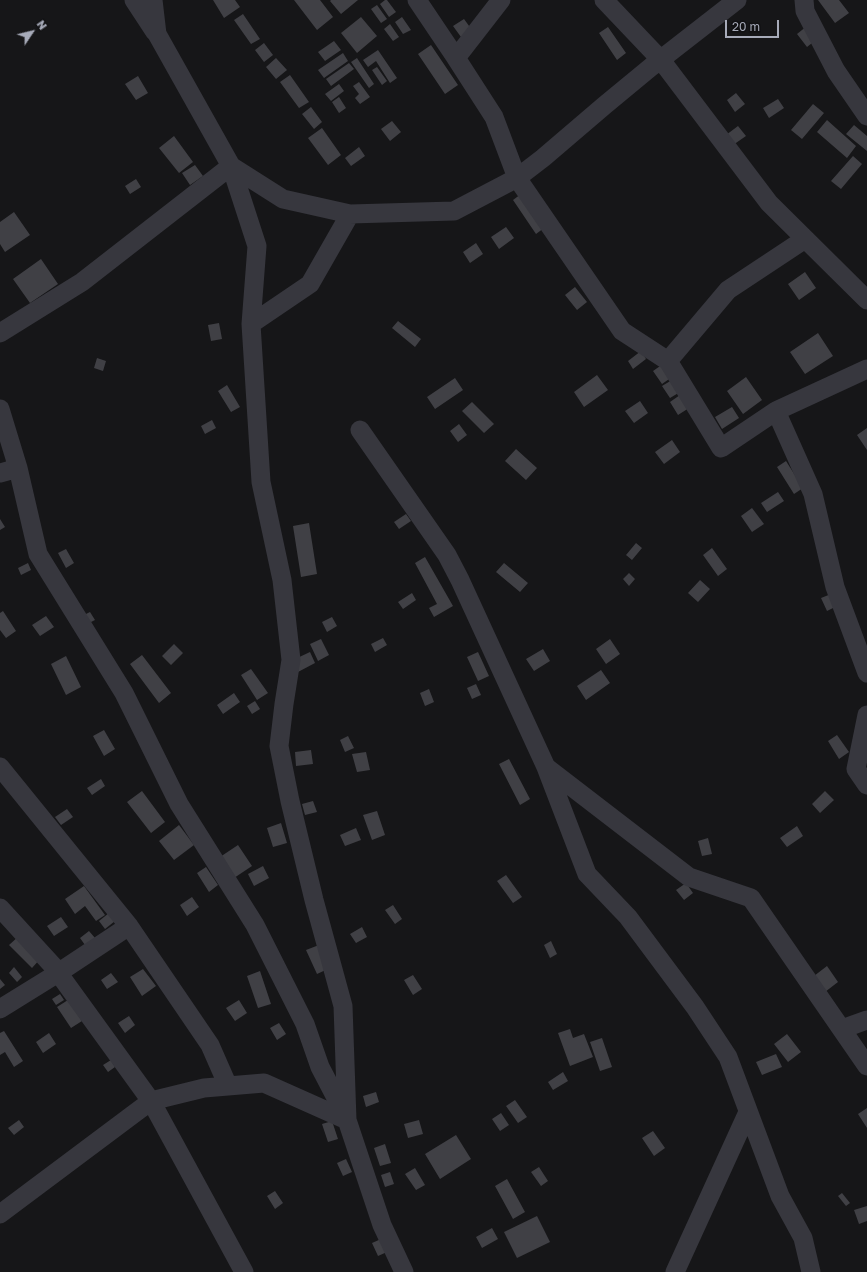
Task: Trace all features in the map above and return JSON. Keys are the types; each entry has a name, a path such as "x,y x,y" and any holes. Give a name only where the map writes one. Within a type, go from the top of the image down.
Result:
{"street":[{"path":"134,0 157,34 231,166 257,246 251,324 261,482 282,580 291,660 279,746 290,801 312,892 343,1006 347,1120"},
{"path":"153,0 157,34"},
{"path":"417,0 494,117 518,178 622,331 668,361 721,448 776,411 867,369"},
{"path":"456,58 501,0"},
{"path":"604,0 661,60 769,203 867,300"},
{"path":"231,166 283,199 350,214 454,211 518,178 661,60 737,0"},
{"path":"804,0 805,11 836,71 867,116"},
{"path":"0,333 82,282 231,166"},
{"path":"251,324 310,284 350,214"},
{"path":"668,361 728,290 805,239"},
{"path":"0,409 9,471 38,554 124,693 179,804 255,925 305,1024 320,1068 347,1120 382,1225 404,1272"},
{"path":"776,411 813,494 835,587 867,673"},
{"path":"360,430 447,555 460,580 546,767 587,874 628,917 695,1007 728,1057 780,1196 803,1238 811,1272"},
{"path":"867,715 861,762 867,785"},
{"path":"0,767 129,926 210,1045 228,1086"},
{"path":"546,767 689,877 751,898 867,1066"},
{"path":"0,908 54,967 151,1101 244,1272"},
{"path":"0,1009 58,974 129,926"},
{"path":"842,1029 867,1020"},
{"path":"842,1029 867,1040"},
{"path":"0,1214 151,1101 204,1088 264,1083 347,1120"},
{"path":"675,1272 748,1112"}],"building":[{"path":"213,0 235,0 240,7 224,18"},
{"path":"294,0 320,0 333,17 317,30"},
{"path":"358,0 341,14 330,1"},
{"path":"387,0 396,12 389,17 380,4"},
{"path":"818,0 839,0 849,13 835,23"},
{"path":"377,5 387,19 381,23 371,9"},
{"path":"243,14 260,39 251,44 234,20"},
{"path":"361,17 377,36 357,53 341,33"},
{"path":"402,17 411,30 403,34 395,22"},
{"path":"464,19 472,30 461,37 453,26"},
{"path":"390,24 399,37 393,41 384,29"},
{"path":"807,26 817,39 807,47 797,34"},
{"path":"608,27 626,53 617,60 599,33"},
{"path":"334,41 341,50 325,61 318,52"},
{"path":"264,43 273,55 264,62 255,50"},
{"path":"431,45 458,85 445,94 418,54"},
{"path":"378,50 397,78 390,83 376,61 368,67 363,60"},
{"path":"343,53 348,61 324,78 318,70"},
{"path":"276,58 287,70 276,79 266,67"},
{"path":"357,58 374,84 369,88 351,62"},
{"path":"349,63 354,69 331,86 326,79"},
{"path":"377,67 387,81 382,85 372,70"},
{"path":"290,75 309,102 299,108 280,82"},
{"path":"138,76 148,93 136,100 125,84"},
{"path":"359,82 370,97 360,104 355,98 359,94 353,86"},
{"path":"339,84 344,91 331,101 325,94"},
{"path":"736,93 745,104 735,112 727,100"},
{"path":"339,97 346,108 339,113 332,102"},
{"path":"778,99 784,108 769,118 763,108"},
{"path":"813,104 824,113 802,139 791,130"},
{"path":"311,107 322,122 314,129 302,114"},
{"path":"827,120 856,146 847,158 817,132"},
{"path":"392,121 401,132 390,141 381,129"},
{"path":"854,125 867,136 867,151 846,134"},
{"path":"738,126 746,136 733,145 726,135"},
{"path":"322,128 341,155 328,165 308,138"},
{"path":"174,136 193,162 179,173 159,148"},
{"path":"359,147 365,156 351,166 345,158"},
{"path":"853,156 862,164 841,189 831,181"},
{"path":"195,165 203,176 190,185 182,173"},
{"path":"136,179 141,187 130,194 125,186"},
{"path":"521,194 544,228 536,234 513,200"},
{"path":"14,212 30,235 5,252 0,244 0,222"},
{"path":"506,227 514,238 499,249 491,237"},
{"path":"476,243 483,254 470,263 463,252"},
{"path":"41,259 58,284 30,303 13,279"},
{"path":"805,272 816,288 799,300 788,284"},
{"path":"575,287 587,302 577,310 565,295"},
{"path":"398,321 421,339 415,347 392,328"},
{"path":"219,323 222,339 211,341 208,325"},
{"path":"818,333 833,356 805,374 790,352"},
{"path":"641,351 646,359 633,369 628,361"},
{"path":"97,358 106,361 103,371 94,368"},
{"path":"663,364 672,377 662,384 653,371"},
{"path":"597,375 608,390 584,407 574,392"},
{"path":"746,377 762,400 743,414 727,391"},
{"path":"455,378 463,390 435,409 427,397"},
{"path":"672,380 680,392 670,398 662,386"},
{"path":"227,385 240,407 231,412 218,391"},
{"path":"680,395 689,408 678,415 670,402"},
{"path":"640,401 648,413 634,423 625,411"},
{"path":"472,402 494,424 484,433 462,411"},
{"path":"732,407 739,418 722,429 715,417"},
{"path":"212,420 216,428 205,434 201,426"},
{"path":"459,424 467,435 458,442 450,431"},
{"path":"867,428 867,450 857,435"},
{"path":"672,440 680,452 664,464 655,452"},
{"path":"516,449 537,468 526,480 505,461"},
{"path":"786,461 803,488 794,494 777,467"},
{"path":"778,492 784,501 767,512 761,503"},
{"path":"752,508 764,524 752,532 741,516"},
{"path":"406,514 411,521 399,529 394,522"},
{"path":"0,519 5,527 0,530"},
{"path":"309,523 317,574 301,577 293,526"},
{"path":"636,543 642,548 632,560 626,555"},
{"path":"712,548 727,569 718,576 703,555"},
{"path":"66,549 74,563 66,568 58,553"},
{"path":"425,557 453,606 434,617 429,608 437,604 415,563"},
{"path":"28,563 31,570 21,575 18,568"},
{"path":"504,563 528,583 520,592 496,572"},
{"path":"629,573 635,579 629,586 623,579"},
{"path":"700,580 710,589 698,602 688,593"},
{"path":"412,593 416,600 403,609 398,602"},
{"path":"831,594 837,606 827,611 821,598"},
{"path":"3,611 16,631 6,638 0,630 0,613"},
{"path":"90,612 95,620 87,624 82,616"},
{"path":"46,616 54,627 40,636 32,625"},
{"path":"332,617 337,626 327,632 322,622"},
{"path":"383,638 387,645 375,652 371,644"},
{"path":"321,639 329,655 318,661 310,644"},
{"path":"610,639 620,654 606,664 596,649"},
{"path":"174,644 183,653 171,665 162,656"},
{"path":"543,649 550,661 534,671 526,659"},
{"path":"310,652 315,663 298,672 293,660"},
{"path":"478,652 489,676 478,681 467,657"},
{"path":"142,655 171,693 159,703 130,664"},
{"path":"66,656 81,687 66,695 51,664"},
{"path":"251,669 268,693 257,700 241,675"},
{"path":"601,670 610,683 586,700 577,686"},
{"path":"476,684 481,695 472,699 467,688"},
{"path":"429,689 434,702 425,706 420,693"},
{"path":"234,693 240,702 223,714 217,705"},
{"path":"255,701 260,709 252,714 247,706"},
{"path":"104,730 115,749 104,756 93,736"},
{"path":"837,735 849,752 839,759 828,741"},
{"path":"348,736 354,748 345,752 340,740"},
{"path":"311,750 313,764 296,766 295,752"},
{"path":"366,752 370,770 357,772 352,754"},
{"path":"509,759 530,799 520,805 499,764"},
{"path":"101,779 105,786 92,795 87,788"},
{"path":"142,791 165,822 151,833 127,802"},
{"path":"825,791 834,800 820,813 812,804"},
{"path":"313,801 317,812 305,815 302,804"},
{"path":"67,809 73,817 61,825 55,817"},
{"path":"377,811 385,835 372,840 363,815"},
{"path":"281,823 287,843 273,847 267,828"},
{"path":"179,825 194,845 174,860 159,841"},
{"path":"797,826 803,836 787,847 780,838"},
{"path":"356,828 361,840 345,846 340,835"},
{"path":"708,838 712,854 702,856 698,841"},
{"path":"238,845 252,866 231,880 217,859"},
{"path":"263,866 269,878 254,886 248,874"},
{"path":"206,867 218,885 209,892 197,873"},
{"path":"506,875 522,897 513,903 497,881"},
{"path":"686,883 693,893 684,900 676,890"},
{"path":"84,886 105,915 96,921 85,906 75,914 65,899"},
{"path":"192,897 199,907 187,916 180,905"},
{"path":"393,905 402,919 395,924 385,910"},
{"path":"109,913 115,921 105,929 99,921"},
{"path":"61,917 68,927 54,936 47,926"},
{"path":"362,927 367,937 356,943 350,934"},
{"path":"89,931 95,938 85,945 80,938"},
{"path":"19,936 41,958 32,968 9,945"},
{"path":"551,941 557,954 550,958 544,945"},
{"path":"319,945 330,968 317,974 306,950"},
{"path":"827,966 838,982 825,992 814,976"},
{"path":"14,967 22,977 17,982 9,973"},
{"path":"143,969 156,986 142,996 130,977"},
{"path":"260,971 271,1004 258,1008 247,976"},
{"path":"111,973 118,982 107,989 101,980"},
{"path":"413,975 422,989 413,995 404,980"},
{"path":"0,979 5,985 0,989"},
{"path":"60,994 64,1000 56,1005 52,999"},
{"path":"68,1000 82,1021 71,1028 57,1007"},
{"path":"239,1000 247,1013 235,1021 226,1008"},
{"path":"129,1016 135,1025 125,1033 118,1023"},
{"path":"279,1023 286,1034 277,1040 270,1028"},
{"path":"570,1029 573,1038 584,1034 593,1057 570,1066 558,1033"},
{"path":"4,1031 23,1061 14,1067 5,1052 0,1055 0,1033"},
{"path":"49,1033 56,1044 43,1053 36,1042"},
{"path":"787,1034 801,1052 788,1062 774,1044"},
{"path":"602,1038 612,1067 600,1071 590,1042"},
{"path":"776,1054 782,1067 762,1075 756,1062"},
{"path":"111,1060 115,1067 108,1072 103,1065"},
{"path":"563,1072 568,1081 553,1090 548,1082"},
{"path":"376,1092 379,1102 366,1107 363,1096"},
{"path":"515,1100 527,1117 518,1123 506,1106"},
{"path":"867,1108 867,1128 858,1114"},
{"path":"501,1113 509,1125 500,1131 492,1119"},
{"path":"19,1120 24,1127 14,1135 8,1128"},
{"path":"419,1120 423,1134 408,1138 404,1124"},
{"path":"332,1121 338,1139 328,1142 322,1124"},
{"path":"653,1131 665,1148 654,1156 642,1138"},
{"path":"456,1135 471,1159 440,1179 425,1154"},
{"path":"385,1144 391,1163 380,1166 374,1148"},
{"path":"346,1159 352,1172 343,1176 337,1163"},
{"path":"539,1167 548,1181 541,1186 531,1172"},
{"path":"415,1168 425,1185 416,1190 405,1174"},
{"path":"390,1172 394,1184 385,1187 381,1175"},
{"path":"507,1179 525,1212 513,1219 495,1186"},
{"path":"275,1191 283,1203 275,1209 267,1196"},
{"path":"842,1193 850,1203 846,1206 838,1196"},
{"path":"867,1206 867,1221 859,1224 854,1210"},
{"path":"537,1216 550,1242 517,1258 504,1232"},
{"path":"492,1228 498,1239 482,1248 476,1237"},
{"path":"381,1239 387,1252 378,1256 372,1243"}]}
